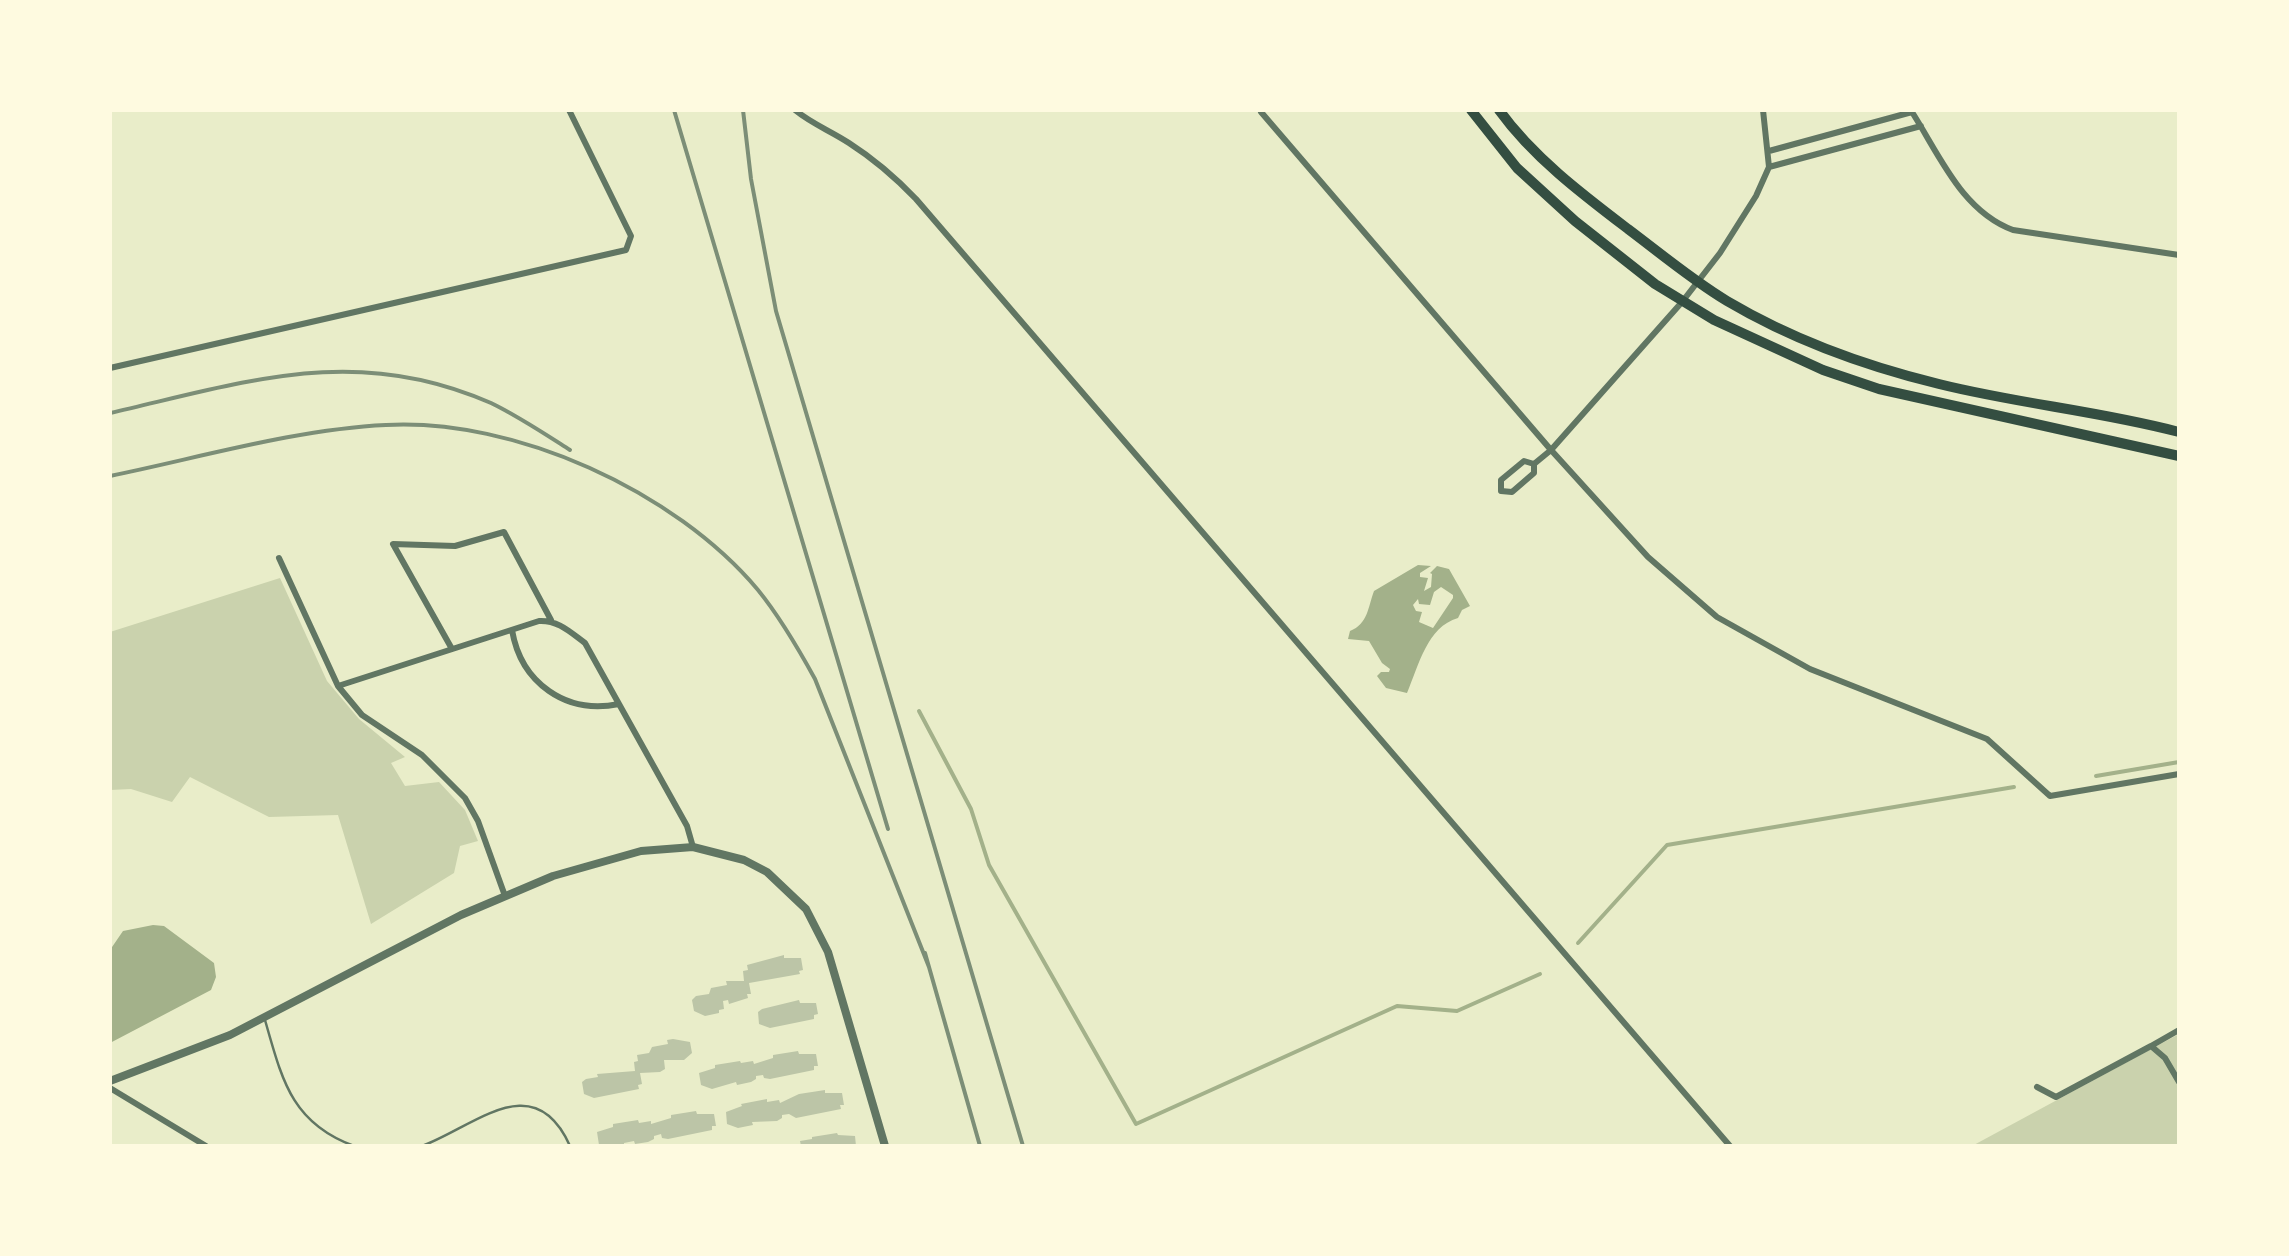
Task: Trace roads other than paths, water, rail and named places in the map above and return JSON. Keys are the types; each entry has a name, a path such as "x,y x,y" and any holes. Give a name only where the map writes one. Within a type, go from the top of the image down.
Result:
{"main road":[{"path":"1471,110 1504,154 1552,200 1682,302 1774,349 1879,389 2179,456"},
{"path":"1499,110 1536,151 1592,202 1698,282 1782,331 1884,369 1941,385 2125,418 2179,432"}],"street":[{"path":"110,368 626,250 631,236 569,110"},
{"path":"795,110 884,167 916,199 1730,1146"},
{"path":"1534,464 1551,450 1682,302 1756,196 1770,167 1764,110"},
{"path":"1260,112 1551,450 1648,557 1716,617 1810,670 1987,739 2050,796 2179,774"},
{"path":"1768,151 1912,112 1968,201 1994,222 2013,230 2179,255"},
{"path":"1770,167 1920,126"},
{"path":"1524,461 1534,464 1534,473 1512,492 1501,491 1501,480 1524,461"},
{"path":"452,649 393,544 454,546 504,532 551,620 585,642 687,826 693,847"},
{"path":"278,558 338,686 362,715 422,755 465,798 478,821 504,896"},
{"path":"338,686 551,620"},
{"path":"512,630 522,662 543,688 574,704 619,704"},
{"path":"110,1081 180,1056 264,1018 504,896 596,862 642,850 693,847 744,860 767,872 806,908 828,952 885,1146"},
{"path":"2037,1087 2056,1097 2179,1030"},
{"path":"2151,1046 2166,1058 2179,1082"},
{"path":"110,1088 206,1146"}],"lane":[{"path":"264,1018 286,1091 308,1120 333,1138 354,1146"},
{"path":"422,1146 514,1104 540,1110 553,1119 570,1146"}],"waterway":[{"path":"919,711 971,809 989,865 1136,1124 1397,1006 1457,1011 1540,974"},
{"path":"2096,776 2179,762"},
{"path":"1578,943 1667,845 2014,787"}],"railway":[{"path":"674,110 888,829"},
{"path":"743,110 751,179 776,311 1023,1146"},
{"path":"110,413 254,380 347,372 393,375 441,385 491,403 570,450"},
{"path":"110,476 318,432 386,425 436,426 539,448 638,492 683,521 723,554 758,590 788,633 815,679 929,967"},
{"path":"925,953 980,1146"}]}
